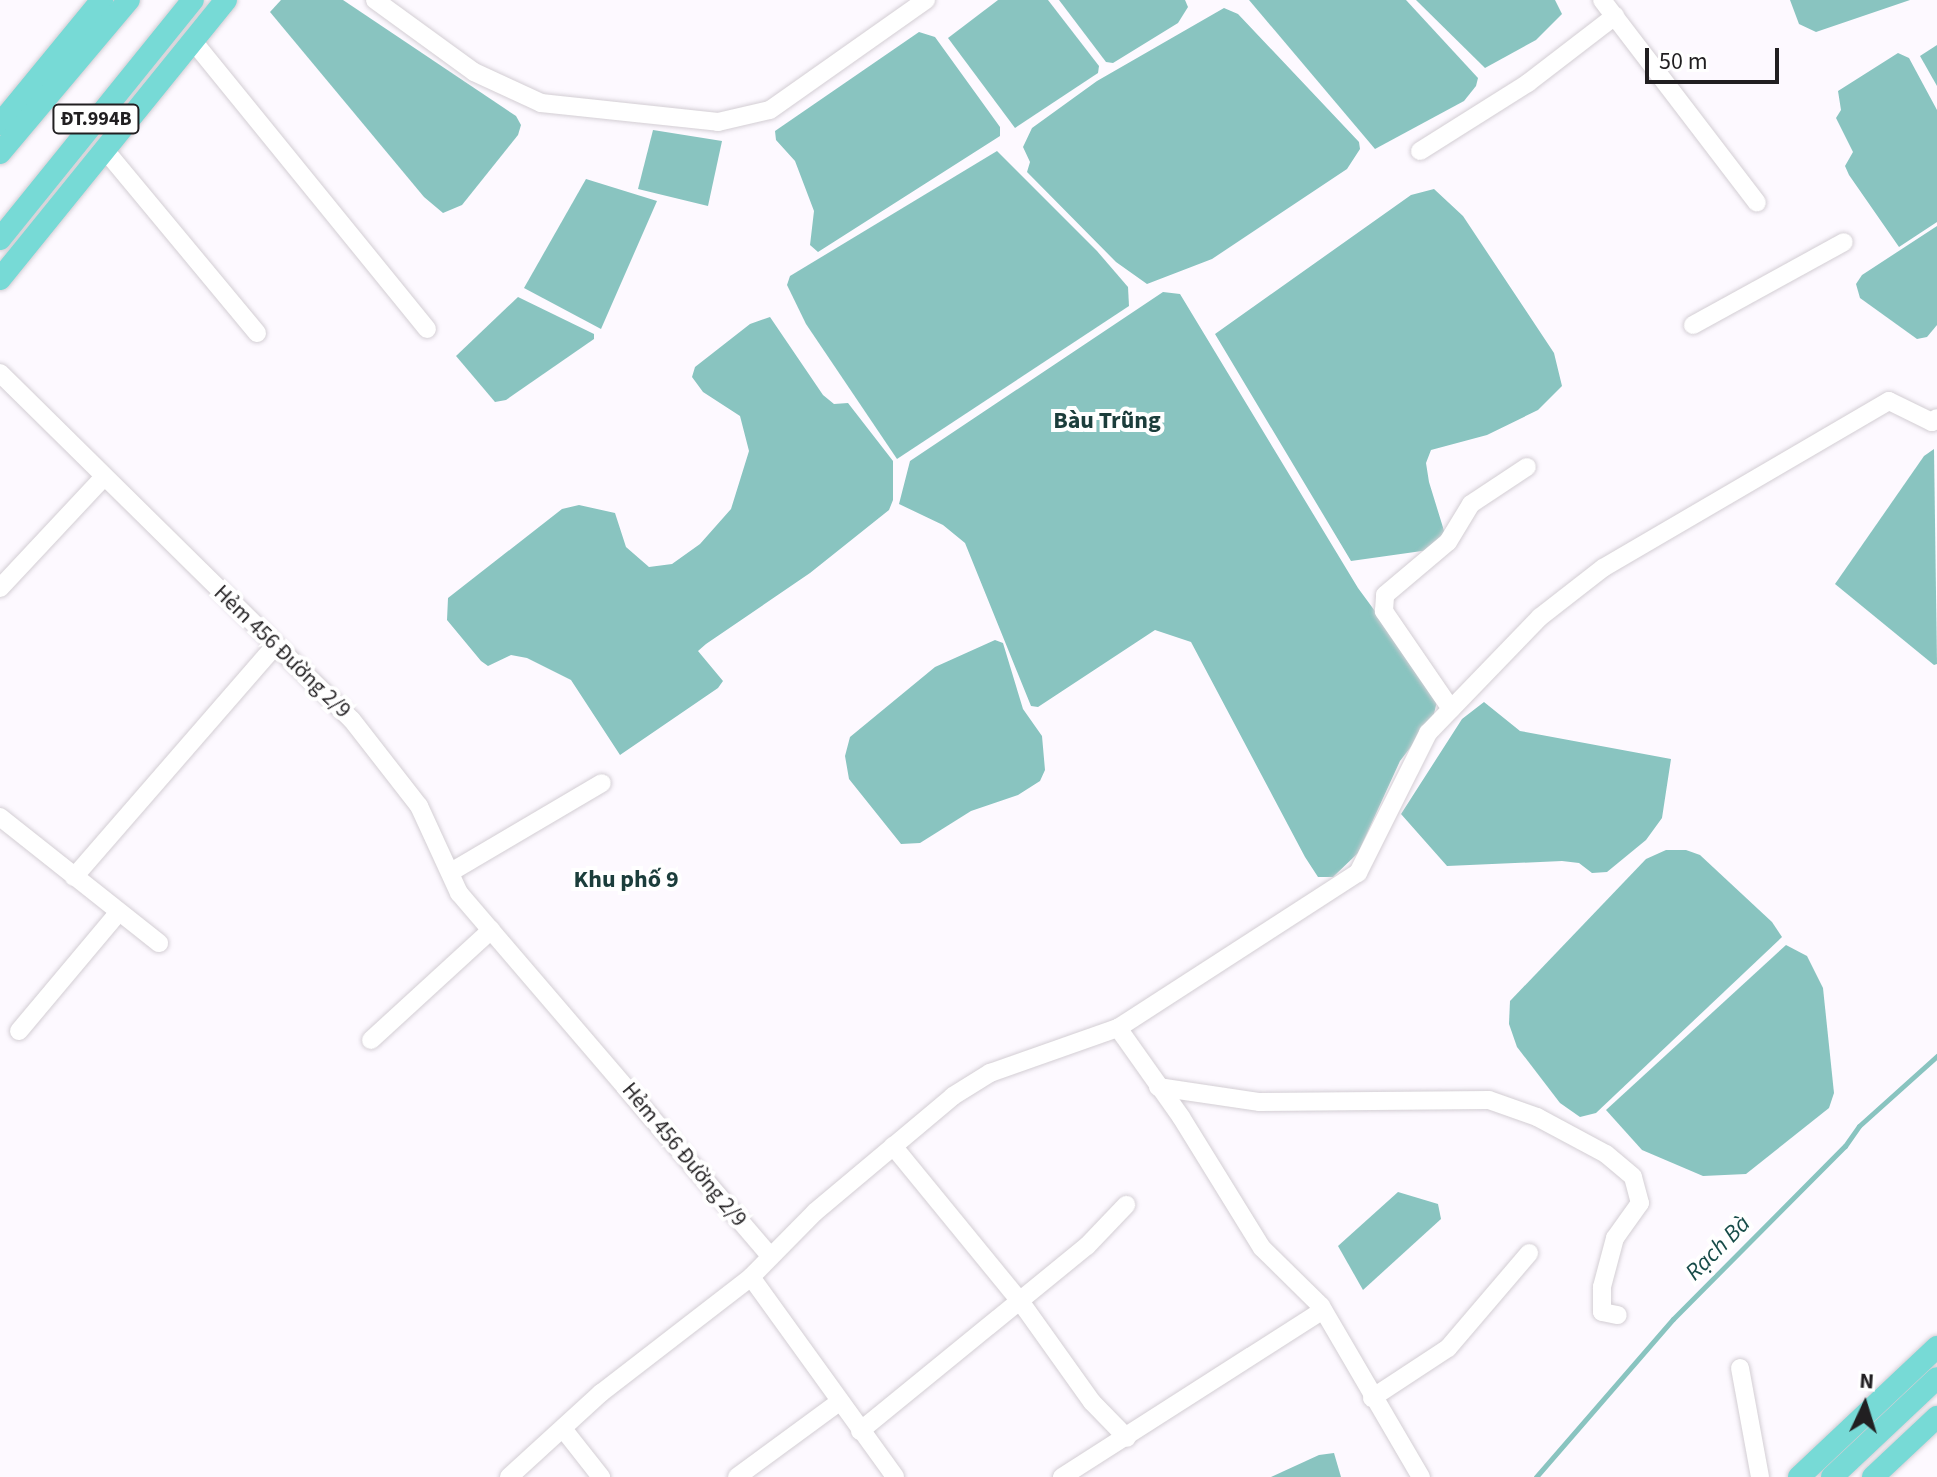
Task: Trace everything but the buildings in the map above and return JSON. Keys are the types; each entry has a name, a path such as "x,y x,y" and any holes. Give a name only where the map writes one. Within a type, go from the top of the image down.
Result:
{"main road":[{"name":"ĐT.994B","path":"0,124 102,0"},
{"name":"ĐT.994B","path":"0,153 129,0"},
{"name":"ĐT.994B","path":"0,239 193,0"},
{"name":"ĐT.994B","path":"0,279 226,0"},
{"path":"1799,1477 1937,1347"},
{"path":"1832,1477 1937,1378"},
{"path":"1873,1477 1937,1417"}],"street":[{"path":"375,0 474,72 541,103 718,122 770,110 926,0"},
{"path":"1602,0 1757,203"},
{"path":"1420,151 1528,83 1615,16"},
{"path":"193,41 427,329"},
{"path":"105,150 257,333"},
{"path":"1693,325 1844,242"},
{"name":"Hẻm 456 Đường 2/9","path":"0,373 275,646 318,682 413,797 459,893 770,1256"},
{"path":"509,1477 601,1393 751,1277 770,1256 893,1146 990,1073 1118,1028 1358,873 1428,733 1540,617 1603,568 1889,401 1932,422 1937,418"},
{"path":"1451,709 1384,611 1385,595 1448,542 1471,504 1527,467"},
{"path":"0,588 104,477"},
{"path":"74,877 275,646"},
{"path":"451,872 602,783"},
{"path":"0,817 159,943"},
{"path":"19,1031 119,912"},
{"path":"371,1040 491,930"},
{"path":"1118,1028 1262,1248 1299,1279 1323,1310 1421,1477"},
{"path":"1158,1087 1260,1102 1489,1100 1537,1117 1606,1154 1633,1177 1640,1203 1615,1238 1602,1287 1602,1312 1618,1315"},
{"path":"893,1146 1020,1301 1092,1402 1127,1438"},
{"path":"860,1431 1087,1246 1126,1205"},
{"path":"1372,1398 1448,1348 1529,1253"},
{"path":"751,1277 895,1477"},
{"path":"1062,1477 1323,1310"},
{"path":"1740,1368 1760,1477"},
{"path":"737,1477 839,1402"},
{"path":"564,1430 601,1477"}],"shaded area":[{"path":"281,0 343,0 516,116 521,125 518,135 462,205 443,213 424,197 270,12"},
{"path":"998,0 1048,0 1099,66 1098,73 1015,128 948,38"},
{"path":"1059,0 1185,0 1188,7 1178,23 1113,63 1106,62"},
{"path":"1249,0 1406,0 1478,78 1476,86 1464,101 1375,149"},
{"path":"1416,0 1555,0 1562,14 1536,40 1485,68"},
{"path":"1790,0 1910,0 1816,32 1799,24"},
{"path":"1224,8 1238,14 1359,142 1360,149 1347,169 1212,259 1147,284 1116,262 1027,172 1030,162 1023,147 1032,128 1097,81"},
{"path":"919,32 935,37 1000,127 1000,136 818,252 810,245 814,211 795,161 776,140 775,131"},
{"path":"1937,45 1937,86 1920,56"},
{"path":"1898,53 1909,58 1937,110 1937,222 1899,247 1849,175 1845,166 1853,152 1836,118 1841,110 1838,91"},
{"path":"653,130 722,141 708,206 638,189"},
{"path":"997,151 1097,251 1128,287 1129,306 897,459 806,324 787,285 790,276"},
{"path":"586,179 657,201 601,329 524,288"},
{"path":"1434,189 1463,216 1554,353 1562,386 1538,410 1487,435 1431,450 1426,463 1429,482 1445,534 1429,550 1351,561 1215,334 1411,195"},
{"path":"1937,226 1937,325 1927,337 1917,339 1860,298 1856,284 1862,275"},
{"path":"1163,292 1180,294 1358,588 1438,697 1433,718 1400,761 1358,853 1333,877 1318,877 1305,857 1191,642 1155,630 1038,707 1031,706 965,543 943,525 899,504 910,461"},
{"path":"518,297 594,334 594,339 506,400 495,402 456,356"},
{"path":"770,317 823,395 834,404 848,403 893,461 893,500 889,510 810,573 698,651 723,681 718,688 620,755 571,680 527,658 511,655 488,666 481,661 447,620 448,598 562,509 579,505 615,513 626,547 649,567 672,564 700,544 731,509 749,451 740,416 703,392 692,377 695,367 750,324"},
{"path":"1934,449 1937,664 1934,665 1835,584 1924,456"},
{"path":"995,640 1003,643 1023,709 1042,736 1045,770 1040,781 1018,795 971,811 920,843 901,844 849,779 845,756 850,737 935,667"},
{"path":"1484,702 1520,731 1671,759 1662,818 1646,840 1607,872 1592,873 1579,863 1562,861 1447,866 1401,814 1462,719"},
{"path":"1666,850 1686,850 1700,855 1772,922 1782,937 1596,1113 1580,1117 1560,1103 1517,1047 1509,1024 1510,1001 1646,859"},
{"path":"1786,945 1807,956 1823,988 1834,1093 1829,1108 1746,1174 1703,1176 1642,1150 1606,1110"},
{"path":"1398,1192 1438,1204 1441,1219 1363,1290 1338,1246"},
{"path":"1334,1453 1341,1477 1271,1477 1319,1455"}],"waterway":[{"name":"Rạch Bà","path":"1536,1477 1673,1319 1845,1146 1859,1126 1937,1056"}],"district":[{"name":"Bàu Trũng","path":"1107,421"},
{"name":"Khu phố 9","path":"626,880"}]}
